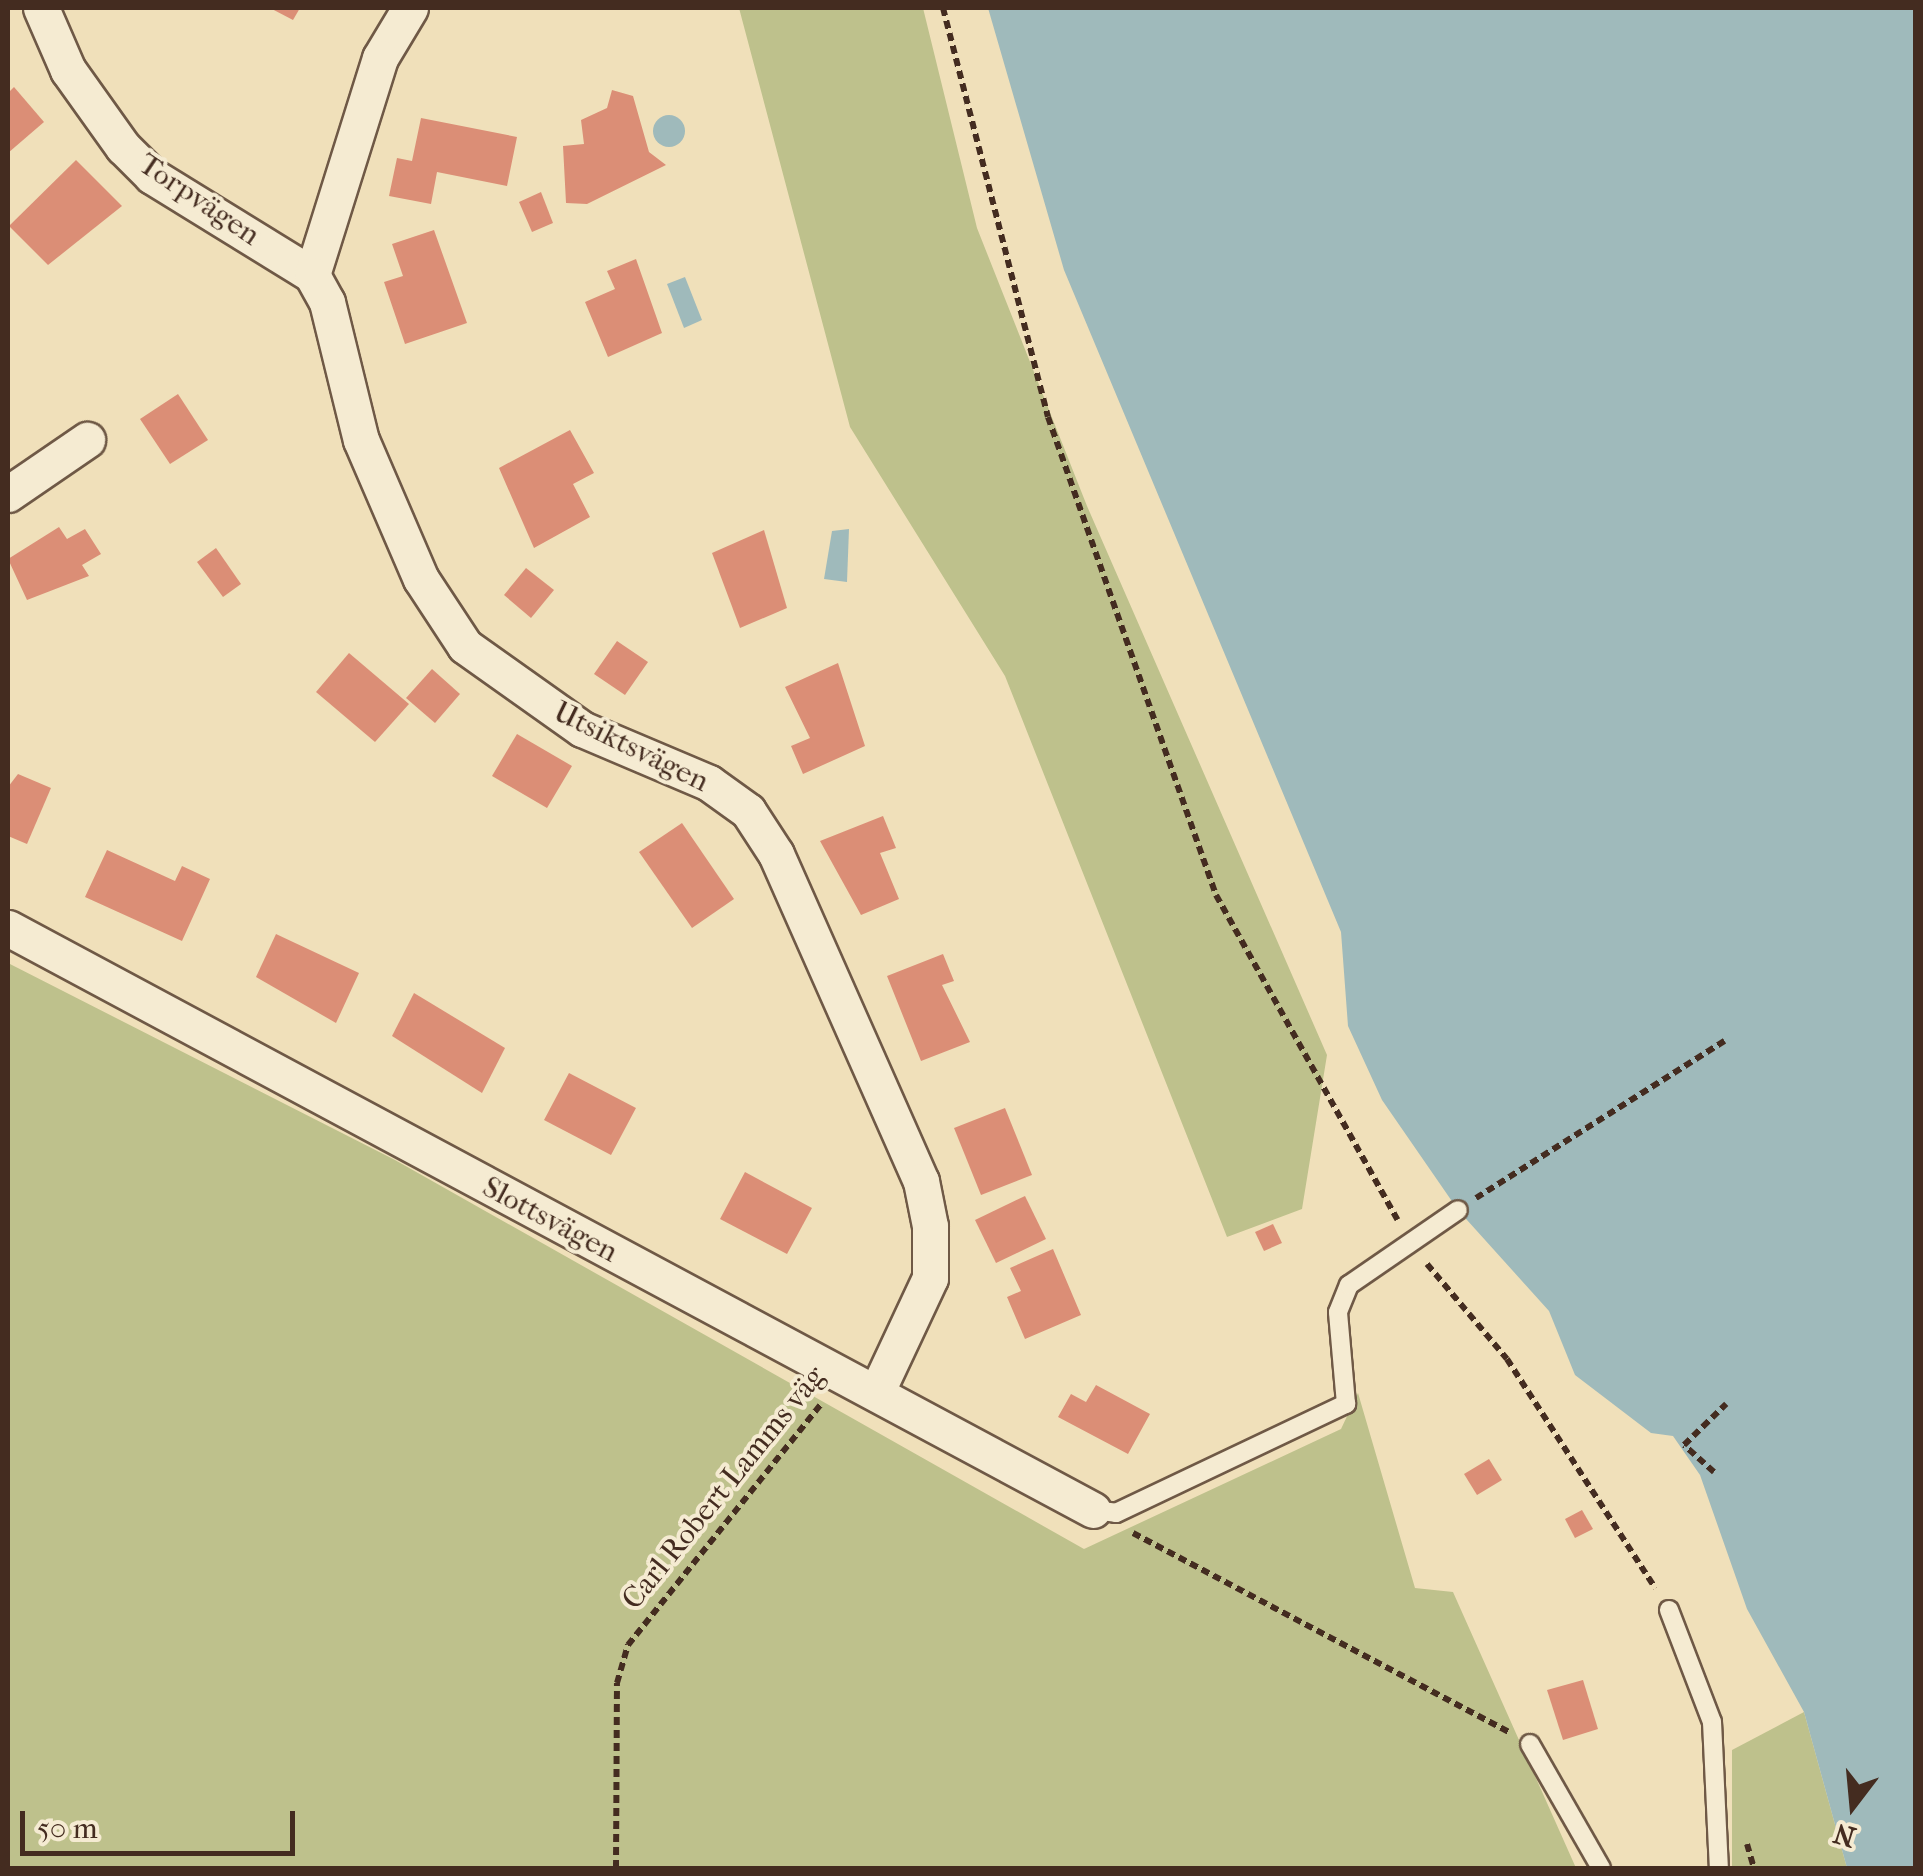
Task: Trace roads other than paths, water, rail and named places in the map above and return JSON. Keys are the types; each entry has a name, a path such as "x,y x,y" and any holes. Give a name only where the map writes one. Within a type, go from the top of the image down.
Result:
{"street":[{"name":"Torpvägen","path":"41,8 68,70 122,147 152,176 312,275"},
{"path":"312,275 380,58 410,8"},
{"name":"Utsiktsvägen","path":"312,275 390,511 464,646 582,728 709,782 748,811 776,854 921,1182 930,1226 930,1278 915,1322 862,1382"},
{"path":"8,494 86,440"},
{"name":"Slottsvägen","path":"8,928 862,1382 1092,1510"}],"lane":[{"path":"1092,1510 1116,1513 1346,1404 1338,1312 1349,1285 1458,1210"},
{"path":"1670,1610 1712,1722 1719,1868"},
{"path":"1530,1744 1601,1868"}],"water":[{"path":"988,8 1915,8 1915,1868 1847,1868 1804,1712 1747,1609 1700,1475 1673,1436 1651,1433 1575,1375 1549,1311 1458,1210 1382,1100 1348,1026 1341,932 1064,270"},
{"path":"669,115 681,119 685,131 681,143 669,147 657,143 653,131 657,119"},
{"path":"685,277 702,320 684,328 667,284"},
{"path":"849,529 847,582 824,579 832,531"}]}
